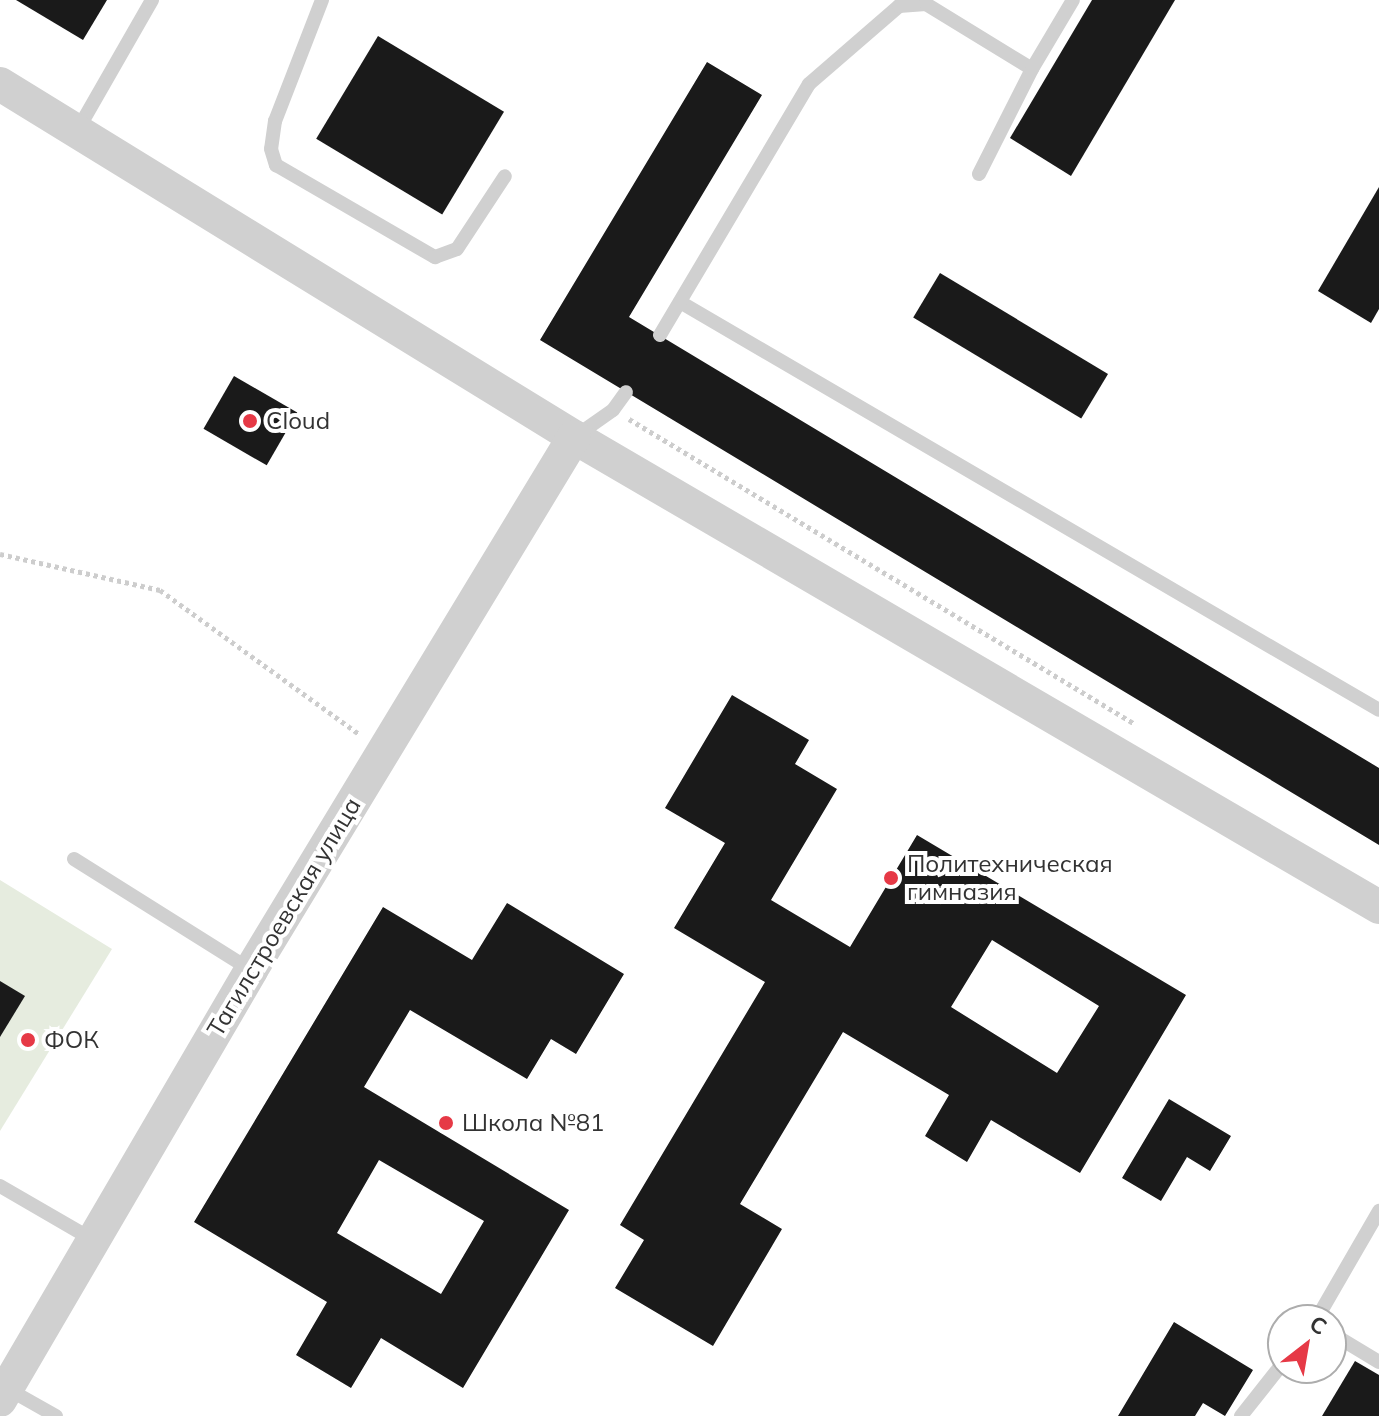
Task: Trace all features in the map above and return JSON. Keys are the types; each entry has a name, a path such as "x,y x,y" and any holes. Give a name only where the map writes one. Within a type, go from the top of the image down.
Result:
{"street":[{"path":"0,84 574,437 1379,907"},
{"name":"Тагилстроевская улица","path":"4,1394 251,970 574,437"}],"lane":[{"path":"77,131 152,0"},
{"path":"322,0 275,121 271,149 276,165 435,257 457,249 505,176"},
{"path":"979,174 1032,69 1073,0"},
{"path":"660,335 809,84 899,6 926,4 1032,69"},
{"path":"680,302 1379,710"},
{"path":"574,437 613,410 626,392"},
{"path":"74,859 251,970"},
{"path":"0,1186 93,1241"},
{"path":"1325,1304 1379,1211"},
{"path":"1347,1343 1379,1362"},
{"path":"1241,1416 1267,1383"},
{"path":"4,1394 56,1416"}],"path":[{"path":"613,410 1146,731"},
{"path":"0,554 160,590 383,753"}],"shaded area":[{"name":"ФОК","path":"0,880 112,949 0,1131"}],"building":[{"path":"16,0 107,0 83,40"},
{"path":"1092,0 1175,0 1071,176 1010,138"},
{"path":"378,36 504,112 442,215 316,139"},
{"path":"707,62 762,95 629,317 1379,768 1379,845 540,340"},
{"path":"1379,187 1379,309 1371,323 1318,291"},
{"path":"940,273 1108,374 1081,419 913,318"},
{"name":"Cloud","path":"234,376 297,412 267,465 204,429"},
{"path":"732,695 809,740 795,764 837,789 771,900 850,947 917,835 1186,995 1080,1173 991,1120 967,1162 925,1136 949,1095 843,1032 740,1204 782,1229 713,1346 615,1288 644,1240 620,1225 765,982 674,928 725,843 665,808","holes":["992,940 1099,1006 1057,1073 951,1007"]},
{"path":"507,903 624,974 576,1054 551,1039 527,1079 410,1010 364,1087 569,1210 463,1388 381,1338 351,1388 296,1355 327,1302 194,1222 383,907 472,960","holes":["379,1160 484,1221 441,1294 337,1233"]},
{"path":"0,981 25,996 0,1037"},
{"path":"1169,1099 1231,1136 1210,1171 1187,1157 1161,1201 1122,1178"},
{"path":"1174,1322 1253,1370 1225,1416 1203,1403 1195,1416 1118,1416"},
{"path":"1355,1361 1379,1375 1379,1416 1322,1416 1341,1384 1347,1384 1347,1374"}],"place":[{"name":"Cloud","path":"250,421"},
{"name":"Политехническая гимназия","path":"891,878"},
{"name":"ФОК","path":"28,1040"},
{"name":"Школа №81","path":"446,1123"}]}
